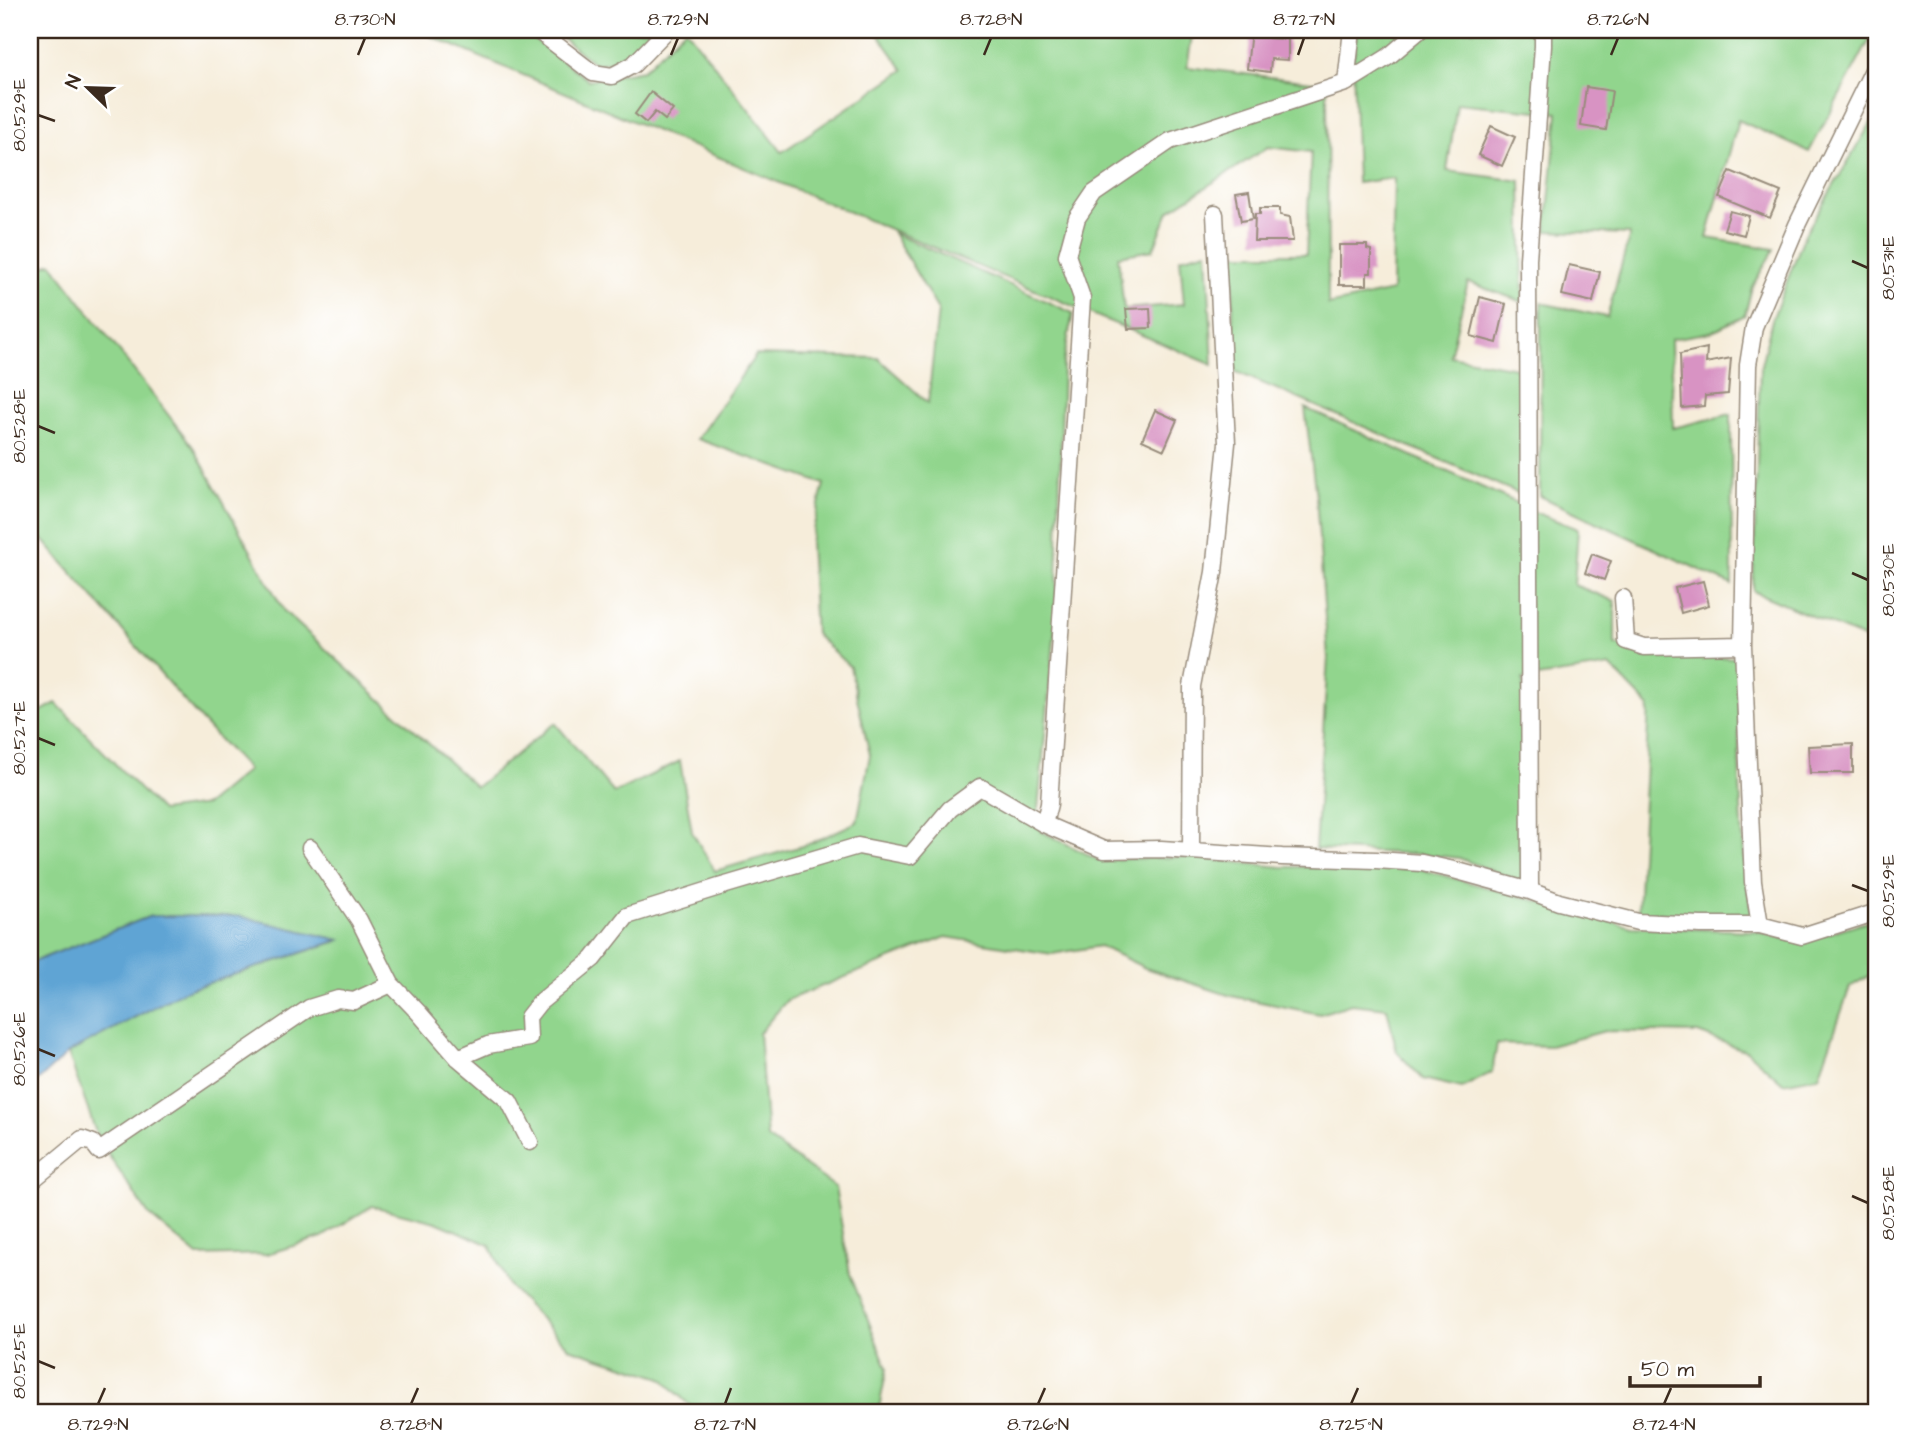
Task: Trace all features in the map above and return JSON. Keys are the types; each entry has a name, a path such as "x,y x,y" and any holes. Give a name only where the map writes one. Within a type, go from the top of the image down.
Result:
{"street":[{"path":"537,30 593,73 612,76 633,65 667,30"},
{"path":"1346,83 1352,30"},
{"path":"1044,824 1049,804 1082,298 1067,255 1077,218 1094,193 1170,141 1346,83 1388,57 1420,30"},
{"path":"1530,891 1528,259 1543,30"},
{"path":"1760,925 1753,882 1743,645 1748,365 1754,327 1797,225 1877,62"},
{"path":"1192,851 1192,685 1214,572 1227,443 1215,214"},
{"path":"1623,598 1626,641 1644,647 1743,645"},
{"path":"458,1058 488,1045 530,1038 528,1017 539,1003 593,959 627,916 858,846 910,856 950,809 980,787 1044,824 1104,850 1161,849 1422,863 1638,922 1760,925 1802,936 1877,912"},
{"path":"310,848 359,920 391,984 458,1058 509,1101 530,1142"},
{"path":"30,1182 82,1139 93,1143 99,1151 309,1008 338,999 354,1001 391,984"}],"green space":[{"path":"416,30 522,30 588,80 643,70 687,30 782,152 904,70 875,30 1193,30 1187,67 1327,84 1328,305 1392,291 1394,178 1357,183 1353,63 1357,30 1875,30 1809,152 1738,120 1707,238 1774,249 1752,287 1745,315 1711,332 1671,339 1673,428 1731,414 1732,585 1540,496 1541,303 1607,317 1630,234 1546,231 1558,113 1457,103 1447,171 1521,181 1523,302 1468,282 1450,356 1522,369 1520,494 1232,370 1234,254 1306,254 1311,152 1268,147 1169,211 1153,250 1118,256 1124,309 1184,304 1180,258 1207,251 1213,365"},
{"path":"552,30 651,30 620,61 595,64"},
{"path":"1877,113 1877,644 1753,591 1760,369 1772,320 1805,234"},
{"path":"893,233 1073,313 1063,364 1056,619 1038,809 1041,831 1098,860 1185,857 1282,867 1376,866 1420,869 1632,927 1755,931 1799,942 1877,918 1877,971 1850,987 1819,1076 1783,1083 1747,1051 1698,1033 1605,1031 1550,1046 1497,1044 1492,1072 1462,1088 1423,1079 1397,1052 1387,1008 1351,1004 1320,1014 1231,996 1145,968 1100,946 1052,954 946,937 787,1000 759,1033 767,1138 835,1187 850,1274 887,1368 878,1413 697,1413 662,1378 569,1348 510,1287 490,1245 436,1222 372,1206 322,1237 267,1254 198,1256 149,1215 99,1141 68,1053 184,991 338,941 151,916 30,963 30,717 56,703 161,811 206,805 248,770 30,525 30,272 51,263 193,447 284,611 476,787 555,723 614,793 680,761 692,832 715,871 809,844 857,822 870,755 850,667 815,634 810,542 824,484 697,439 756,355 878,358 928,403 938,310"},
{"path":"1305,408 1524,508 1578,529 1574,585 1615,601 1615,644 1650,653 1738,658 1742,820 1752,917 1638,913 1649,706 1610,666 1523,679 1524,883 1459,858 1315,849 1328,658 1316,497"}],"water":[{"path":"151,916 239,916 340,940 184,991 68,1053 30,1088 30,963"}],"building":[{"path":"1251,30 1270,30 1269,38 1288,39 1288,60 1271,59 1270,72 1247,69"},
{"path":"1586,87 1612,91 1606,130 1581,126"},
{"path":"651,92 673,110 665,120 655,112 646,123 635,114"},
{"path":"1491,126 1515,137 1502,166 1478,155"},
{"path":"1730,171 1781,192 1770,218 1719,197"},
{"path":"1249,192 1253,219 1241,221 1236,194"},
{"path":"1260,208 1280,208 1280,215 1290,217 1293,241 1254,241 1255,214 1260,214"},
{"path":"1730,211 1749,216 1744,235 1724,230"},
{"path":"1339,245 1367,245 1367,249 1371,250 1371,273 1367,273 1367,285 1339,285"},
{"path":"1569,265 1600,272 1593,302 1562,295"},
{"path":"1480,297 1506,304 1497,343 1471,336"},
{"path":"1150,308 1151,328 1128,329 1126,309"},
{"path":"1707,348 1706,363 1731,358 1728,394 1705,396 1704,406 1682,408 1680,354"},
{"path":"1155,410 1177,420 1164,450 1142,440"},
{"path":"1592,554 1611,561 1604,580 1585,573"},
{"path":"1703,581 1709,605 1681,613 1675,588"},
{"path":"1853,744 1853,773 1810,773 1808,746"}]}
